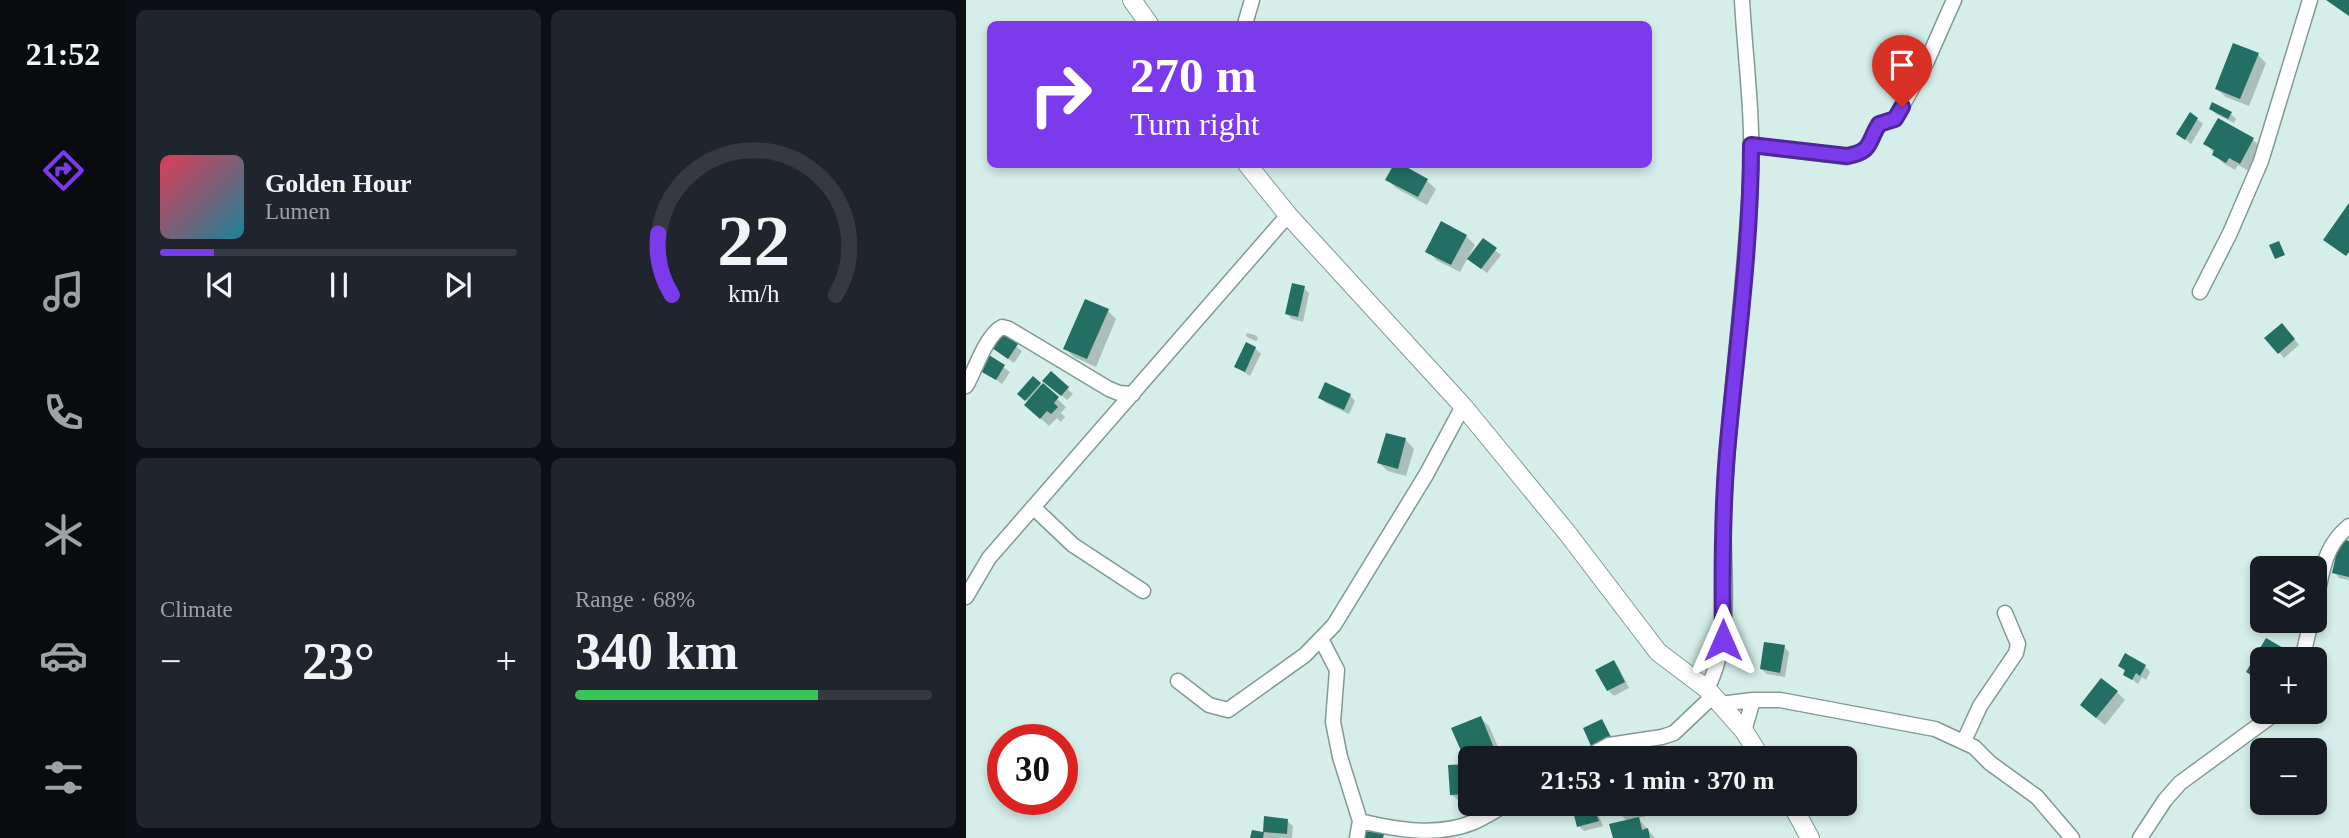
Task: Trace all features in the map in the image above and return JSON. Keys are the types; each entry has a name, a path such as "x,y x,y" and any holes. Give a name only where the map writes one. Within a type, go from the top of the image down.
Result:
{"street":[{"path":"1132,0 1147,21"},
{"path":"1246,21 1252,0"},
{"path":"1607,746 1674,733 1714,696 1723,640 1722,536 1745,264 1751,145 1742,0"},
{"path":"1751,145 1847,156 1861,154 1870,146 1879,124 1895,119 1927,61 1954,0"},
{"path":"2200,292 2230,233 2261,161 2311,0"},
{"path":"1250,168 1288,215 1463,406 1568,534 1658,652 1714,696 1753,746"},
{"path":"966,597 989,558 1288,215"},
{"path":"966,386 982,352 996,330 1002,327 1109,388 1119,393 1133,394"},
{"path":"1178,681 1209,705 1228,710 1305,656 1334,625 1426,475 1463,406"},
{"path":"1034,507 1073,545 1143,591"},
{"path":"2326,556 2336,537 2349,526"},
{"path":"1964,741 1980,706 2016,653 2018,644 2006,613"},
{"path":"1321,639 1337,670 1333,722 1335,740 1360,821 1357,838"},
{"path":"1714,696 1780,700 1935,729 1964,741 2037,797 2072,838"},
{"path":"1744,731 1753,700"},
{"path":"2140,838 2165,800 2180,783 2261,724"},
{"path":"1360,821 1414,831 1438,831 1473,822 1484,816"},
{"path":"1798,816 1810,838"}],"building":[{"path":"2326,0 2349,0 2349,16"},
{"path":"2233,43 2259,53 2240,99 2215,89"},
{"path":"2212,102 2232,112 2228,119 2209,109"},
{"path":"2190,112 2198,118 2185,140 2176,134"},
{"path":"2218,118 2254,138 2240,164 2229,158 2226,163 2212,155 2214,150 2203,144"},
{"path":"1392,168 1408,168 1428,179 1418,197 1385,180"},
{"path":"2349,203 2349,252 2346,256 2323,240"},
{"path":"1441,221 1467,235 1451,265 1425,252"},
{"path":"1483,238 1497,248 1481,269 1467,259"},
{"path":"2279,241 2285,255 2275,259 2269,245"},
{"path":"1292,283 1305,286 1298,317 1285,314"},
{"path":"1085,299 1109,309 1087,359 1063,349"},
{"path":"2282,323 2295,339 2278,354 2264,338"},
{"path":"1003,333 1018,344 1008,359 992,348"},
{"path":"1246,342 1256,347 1245,372 1234,367"},
{"path":"989,355 1005,365 996,380 980,371"},
{"path":"1051,371 1069,387 1061,396 1042,381"},
{"path":"1033,376 1041,383 1025,401 1017,394"},
{"path":"1325,382 1351,394 1344,410 1318,398"},
{"path":"1043,383 1059,397 1054,403 1058,407 1051,414 1047,411 1040,419 1024,405"},
{"path":"1386,433 1406,438 1398,469 1377,463"},
{"path":"2340,538 2349,541 2349,577 2332,573"},
{"path":"2266,638 2281,647 2261,647"},
{"path":"1764,642 1785,645 1780,673 1760,669"},
{"path":"2125,653 2146,665 2140,676 2136,673 2132,680 2123,675 2125,670 2118,666"},
{"path":"1614,660 1625,682 1607,691 1595,670"},
{"path":"2101,678 2118,691 2096,718 2080,705"},
{"path":"1481,716 1493,746 1459,746 1451,728"},
{"path":"1602,719 1611,737 1591,746 1583,728"},
{"path":"1458,764 1458,795 1450,795 1448,765"},
{"path":"1264,816 1288,819 1287,834 1264,832 1263,838 1250,838 1252,830 1263,832"},
{"path":"1574,816 1597,816 1599,821 1577,827"},
{"path":"1639,817 1642,830 1648,828 1650,838 1613,838 1609,824"},
{"path":"1367,828 1385,831 1383,838 1364,838"}],"route":[{"path":"1723,640 1722,536 1745,264 1751,145 1847,156 1861,154 1870,146 1879,124 1895,119 1902,107"}]}
